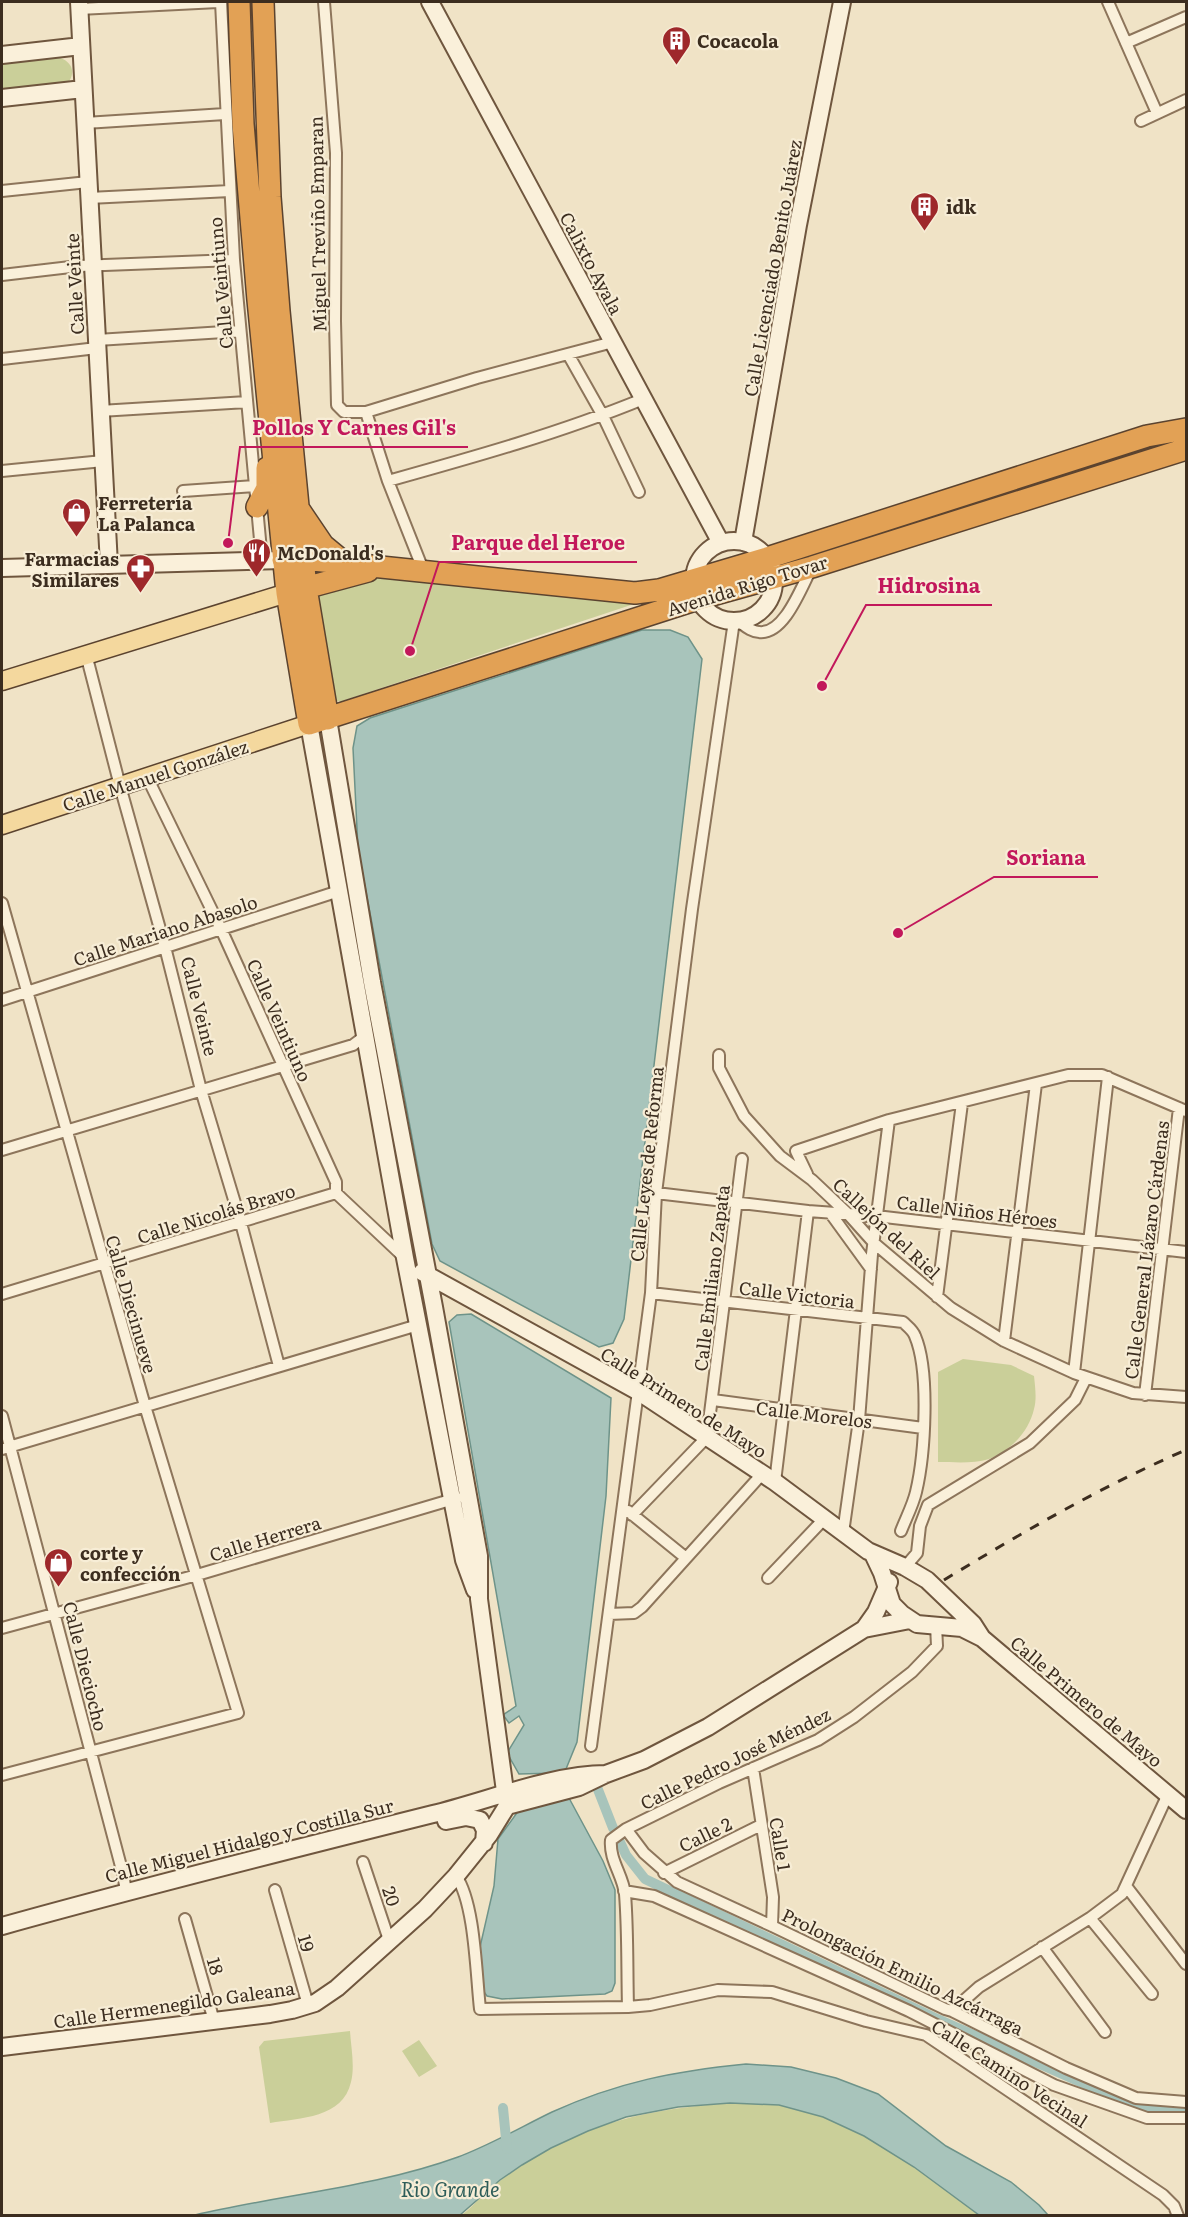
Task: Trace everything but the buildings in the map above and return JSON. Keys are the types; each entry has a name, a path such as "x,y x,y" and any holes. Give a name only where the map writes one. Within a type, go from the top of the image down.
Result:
{"highway":[{"path":"239,2 247,176 283,560 297,590 318,722"},
{"path":"263,2 270,197 297,506 283,560"},
{"path":"256,496 267,488 267,446 272,429"},
{"name":"Avenida Rigo Tovar","path":"318,722 696,589 767,558 1147,436 1186,429"},
{"name":"Avenida Rigo Tovar","path":"283,560 346,564 635,593 696,589 774,578 1186,449"},
{"path":"1015,479 1021,501"},
{"path":"817,565 826,549 906,525 927,505"},
{"path":"297,506 328,551 346,564"},
{"path":"297,590 378,568"}],"main road":[{"name":"Calixto Ayala","path":"430,2 721,543"},
{"name":"Calle Licenciado Benito Juárez","path":"743,542 798,225 842,2"},
{"name":"Calle Veinte","path":"79,5 109,565"},
{"path":"2,55 81,46"},
{"path":"2,98 83,89"},
{"path":"743,542 757,548 767,558 774,578 774,589 764,608 753,616 736,621 717,617 703,607 696,589 696,567 710,548 721,543 743,542"},
{"path":"2,568 283,560"},
{"path":"2,681 297,590"},
{"path":"318,722 339,891 405,1258 418,1325 459,1497 478,1556 479,1599 507,1800"},
{"path":"318,722 372,982 429,1276 459,1497"},
{"name":"Calle Manuel González","path":"2,825 318,722"},
{"name":"Calle Primero de Mayo","path":"405,1258 429,1276 639,1392 769,1478 873,1554 905,1567 927,1580 972,1624 982,1638"},
{"path":"434,1307 440,1297 452,1289"},
{"path":"873,1554 892,1604 910,1620"},
{"path":"864,1629 876,1612 886,1587 905,1567"},
{"path":"936,1625 942,1616 945,1599"},
{"path":"864,1629 910,1620"},
{"name":"Calle Primero de Mayo","path":"910,1620 917,1624 962,1628 982,1638 1186,1810"},
{"name":"Calle Miguel Hidalgo y Costilla Sur","path":"2,1925 126,1891 396,1823 579,1787 644,1760 700,1731 864,1629"},
{"name":"Calle Hermenegildo Galeana","path":"2,2048 270,2014 308,2005 337,1988 425,1909 484,1843 507,1800"},
{"path":"396,1823 438,1822 466,1816 473,1817 484,1825 484,1843"}],"street":[{"path":"79,5 219,2"},
{"name":"Calle Veintiuno","path":"219,2 234,260 256,496 283,560"},
{"name":"Miguel Treviño Emparan","path":"324,2 336,153 334,321 337,405 344,412 366,412"},
{"path":"1108,2 1157,113"},
{"path":"1126,42 1186,17"},
{"path":"1141,121 1186,100"},
{"path":"85,123 225,114"},
{"path":"2,191 230,191"},
{"path":"2,275 93,266 234,260"},
{"path":"2,359 97,344 240,331"},
{"path":"424,572 388,481 366,412 477,378 613,342"},
{"path":"568,354 603,416 639,492"},
{"path":"388,481 603,416 644,399"},
{"path":"100,411 247,402"},
{"path":"2,471 103,461"},
{"path":"183,491 256,496"},
{"path":"736,621 760,633 774,630 784,619 817,565"},
{"name":"Calle Leyes de Reforma","path":"591,1746 651,1293 656,1193 692,909 736,621"},
{"name":"Calle Veinte","path":"86,654 201,1090 241,1223 279,1366"},
{"name":"Calle Veintiuno","path":"147,777 221,929 336,1182 336,1193"},
{"name":"Calle Mariano Abasolo","path":"2,1000 339,891"},
{"name":"Calle Diecinueve","path":"2,903 103,1264 238,1713 91,1750"},
{"path":"2,1150 353,1045 365,1036"},
{"name":"Callejón del Riel","path":"719,1055 719,1068 744,1116 780,1156 808,1177 848,1214 874,1243 937,1297 1004,1341 1086,1378 1133,1393 1186,1397"},
{"path":"808,1177 796,1151 889,1120 1068,1075 1108,1077 1183,1109"},
{"path":"1074,1373 1108,1077"},
{"path":"1004,1341 1036,1084"},
{"path":"937,1297 962,1102"},
{"name":"Calle General Lázaro Cárdenas","path":"1145,1395 1183,1109"},
{"path":"843,1533 859,1420 876,1216 889,1120"},
{"name":"Calle Emiliano Zapata","path":"707,1437 742,1159"},
{"path":"336,1193 405,1258"},
{"name":"Calle Nicolás Bravo","path":"2,1294 336,1193"},
{"name":"Calle Niños Héroes","path":"656,1193 1186,1252"},
{"path":"609,1614 634,1613 642,1607 686,1558 769,1478 784,1411 808,1211"},
{"path":"831,1214 871,1269"},
{"name":"Calle Victoria","path":"651,1293 903,1322 915,1333 923,1367 919,1427"},
{"path":"6,1448 418,1325"},
{"path":"905,1567 917,1553 920,1526 928,1505 1030,1443 1075,1400 1086,1378"},
{"name":"Calle Morelos","path":"712,1400 919,1427"},
{"name":"Calle Dieciocho","path":"2,1416 6,1448 55,1612 126,1891"},
{"path":"901,1531 916,1493 919,1427"},
{"path":"632,1515 707,1437"},
{"path":"916,1493 928,1505"},
{"name":"Calle Herrera","path":"2,1628 197,1575 459,1497"},
{"path":"623,1506 686,1558"},
{"path":"768,1578 825,1518"},
{"name":"Calle Pedro José Méndez","path":"624,1891 613,1861 611,1840 626,1829 753,1767 818,1740 854,1717 912,1672 937,1646 936,1625"},
{"path":"2,1775 91,1750"},
{"name":"Calle 1","path":"753,1767 772,1897 772,1926"},
{"name":"Calle Primero de Mayo","path":"952,2011 979,1987 1090,1918 1122,1894 1168,1794"},
{"name":"Calle 2","path":"664,1873 761,1825"},
{"name":"Prolongación Emilio Azcárraga","path":"626,1829 644,1853 664,1873 677,1882 952,2011 1066,2068 1136,2098 1186,2102"},
{"name":"20","path":"363,1862 389,1940"},
{"name":"Calle Camino Vecinal","path":"456,1876 464,1887 468,1904 480,2009 628,2007 718,1990 772,1992 856,2018 926,2035 1163,2195 1174,2206 1178,2216"},
{"path":"1126,1886 1186,1964"},
{"name":"19","path":"274,1890 308,2005"},
{"path":"628,2007 624,1891 654,1896 728,1929 909,2012 1054,2085 1147,2118 1186,2118"},
{"path":"1090,1918 1152,1994"},
{"name":"18","path":"185,1919 214,2021"},
{"path":"1042,1947 1105,2032"}],"green space":[{"path":"60,58 68,62 72,69 72,76 67,84 2,92 2,64"},
{"path":"379,577 643,601 342,701 333,701 318,596 320,593"},
{"path":"963,1359 1011,1365 1034,1376 1036,1397 1034,1409 1028,1425 1005,1451 977,1462 938,1462 938,1372"},
{"path":"350,2031 352,2076 346,2094 339,2103 319,2114 270,2123 259,2047 264,2041"},
{"path":"419,2040 437,2066 419,2077 402,2051"},
{"path":"730,2103 781,2105 834,2121 911,2164 979,2215 460,2216 511,2172 571,2138 621,2120 647,2114"}],"water":[{"path":"642,630 670,630 688,637 702,659 624,1319 613,1343 599,1347 440,1261 432,1244 358,849 353,748 357,726 370,718"},
{"path":"471,1314 611,1398 606,1496 577,1742 566,1769 559,1773 519,1774 507,1753 524,1725 519,1716 509,1723 503,1715 516,1706 449,1322 457,1315"},
{"path":"569,1798 603,1861 615,1890 615,1983 612,1991 605,1994 502,1999 487,1996 484,1992 480,1947 494,1886 498,1839 519,1810"},
{"name":"Rio Grande","path":"746,2064 791,2067 836,2078 878,2094 946,2146 1011,2182 1048,2215 979,2215 914,2167 864,2136 823,2117 779,2105 730,2103 678,2107 626,2117 588,2131 551,2148 522,2165 500,2180 460,2215 195,2215 361,2183 427,2167 470,2152 576,2102 624,2085 671,2074"}],"waterway":[{"path":"597,1787 613,1828"},
{"path":"620,1842 626,1855 645,1879 933,2017 1137,2107 1168,2111 1186,2110"},
{"path":"503,2108 507,2149"}],"railway":[{"path":"944,1580 1063,1510 1186,1450"}],"place":[{"name":"Cocacola","path":"676,66"},
{"name":"idk","path":"925,232"},
{"name":"Ferretería La Palanca","path":"77,538"},
{"name":"Pollos Y Carnes Gil's","path":"228,543"},
{"name":"McDonald's","path":"256,578"},
{"name":"Farmacias Similares","path":"140,594"},
{"name":"Parque del Heroe","path":"410,651"},
{"name":"Hidrosina","path":"822,686"},
{"name":"Soriana","path":"898,933"},
{"name":"corte y confección","path":"59,1588"}]}
